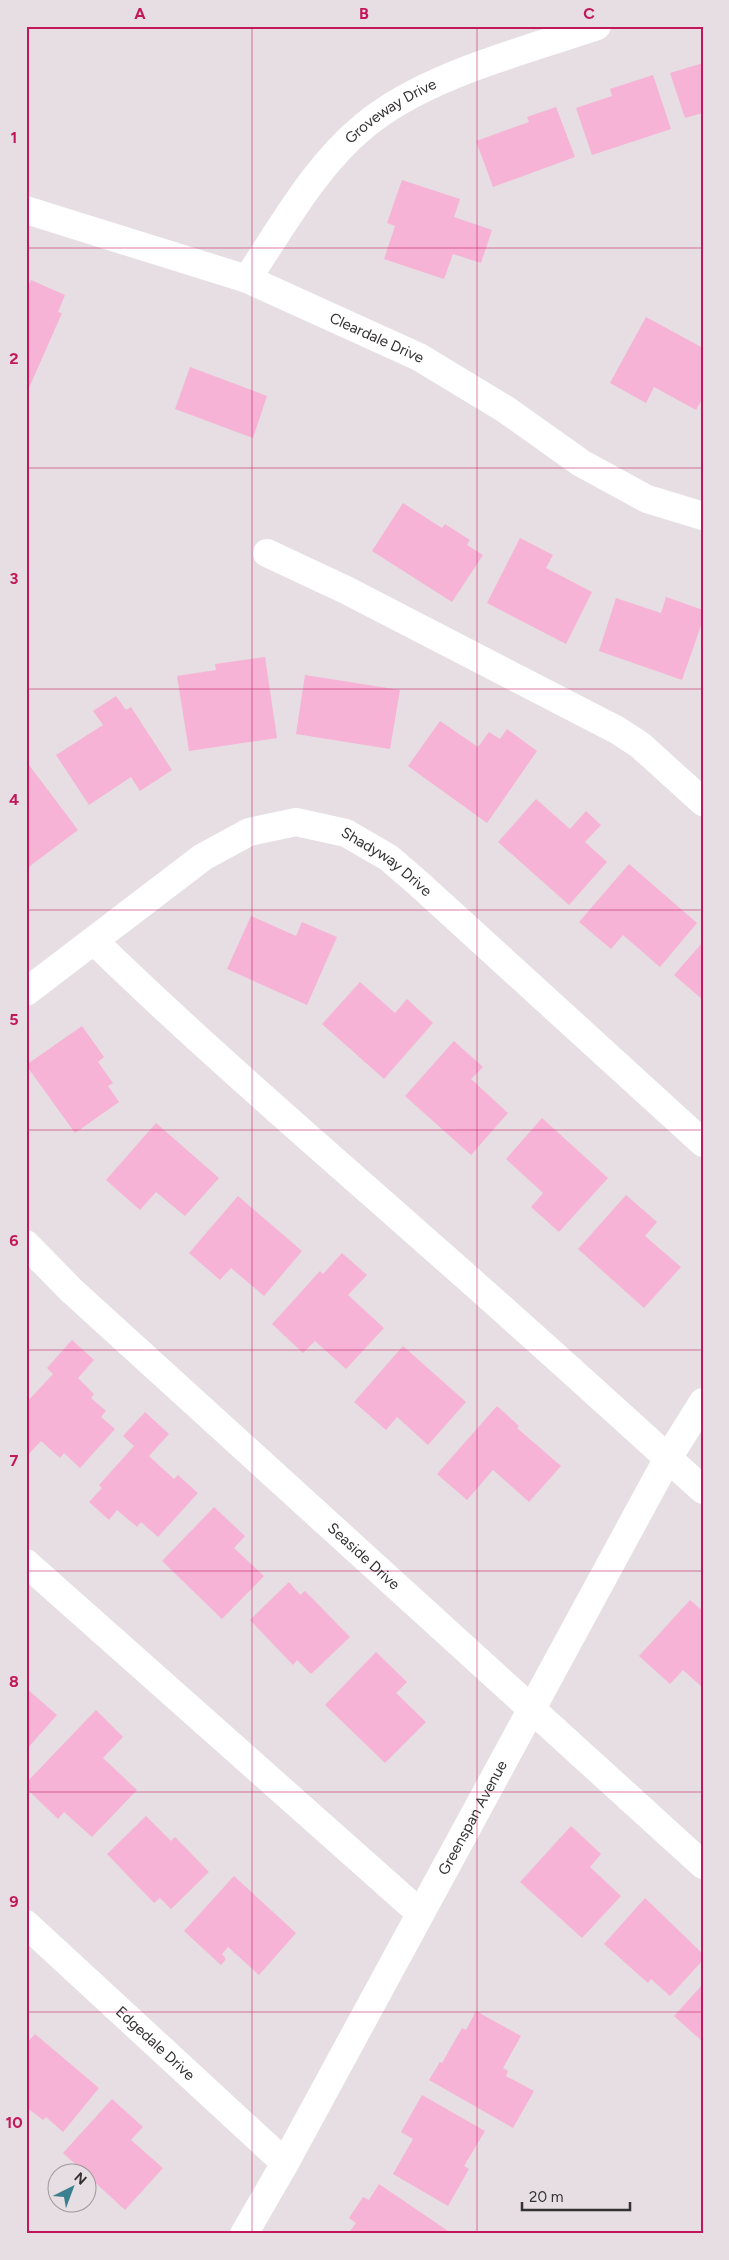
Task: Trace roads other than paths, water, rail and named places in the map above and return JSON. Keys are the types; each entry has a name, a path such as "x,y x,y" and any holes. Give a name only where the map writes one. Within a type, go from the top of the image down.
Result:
{"street":[{"name":"Groveway Drive","path":"247,279 327,163 364,126 398,101 442,80 597,26"},
{"name":"Cleardale Drive","path":"26,210 247,279 419,357 505,409 581,463 647,499 703,516"},
{"path":"267,552 346,590 617,730 640,745 703,802"},
{"name":"Shadyway Drive","path":"26,992 203,857 248,832 296,822 346,833 389,858 419,884 703,1143"},
{"path":"94,941 154,1000 703,1490"},
{"name":"Seaside Drive","path":"26,1244 71,1290 703,1866"},
{"name":"Greenspan Avenue","path":"244,2234 285,2163 668,1458 703,1402"},
{"path":"26,1563 420,1913"},
{"name":"Edgedale Drive","path":"26,1924 285,2163"}]}
